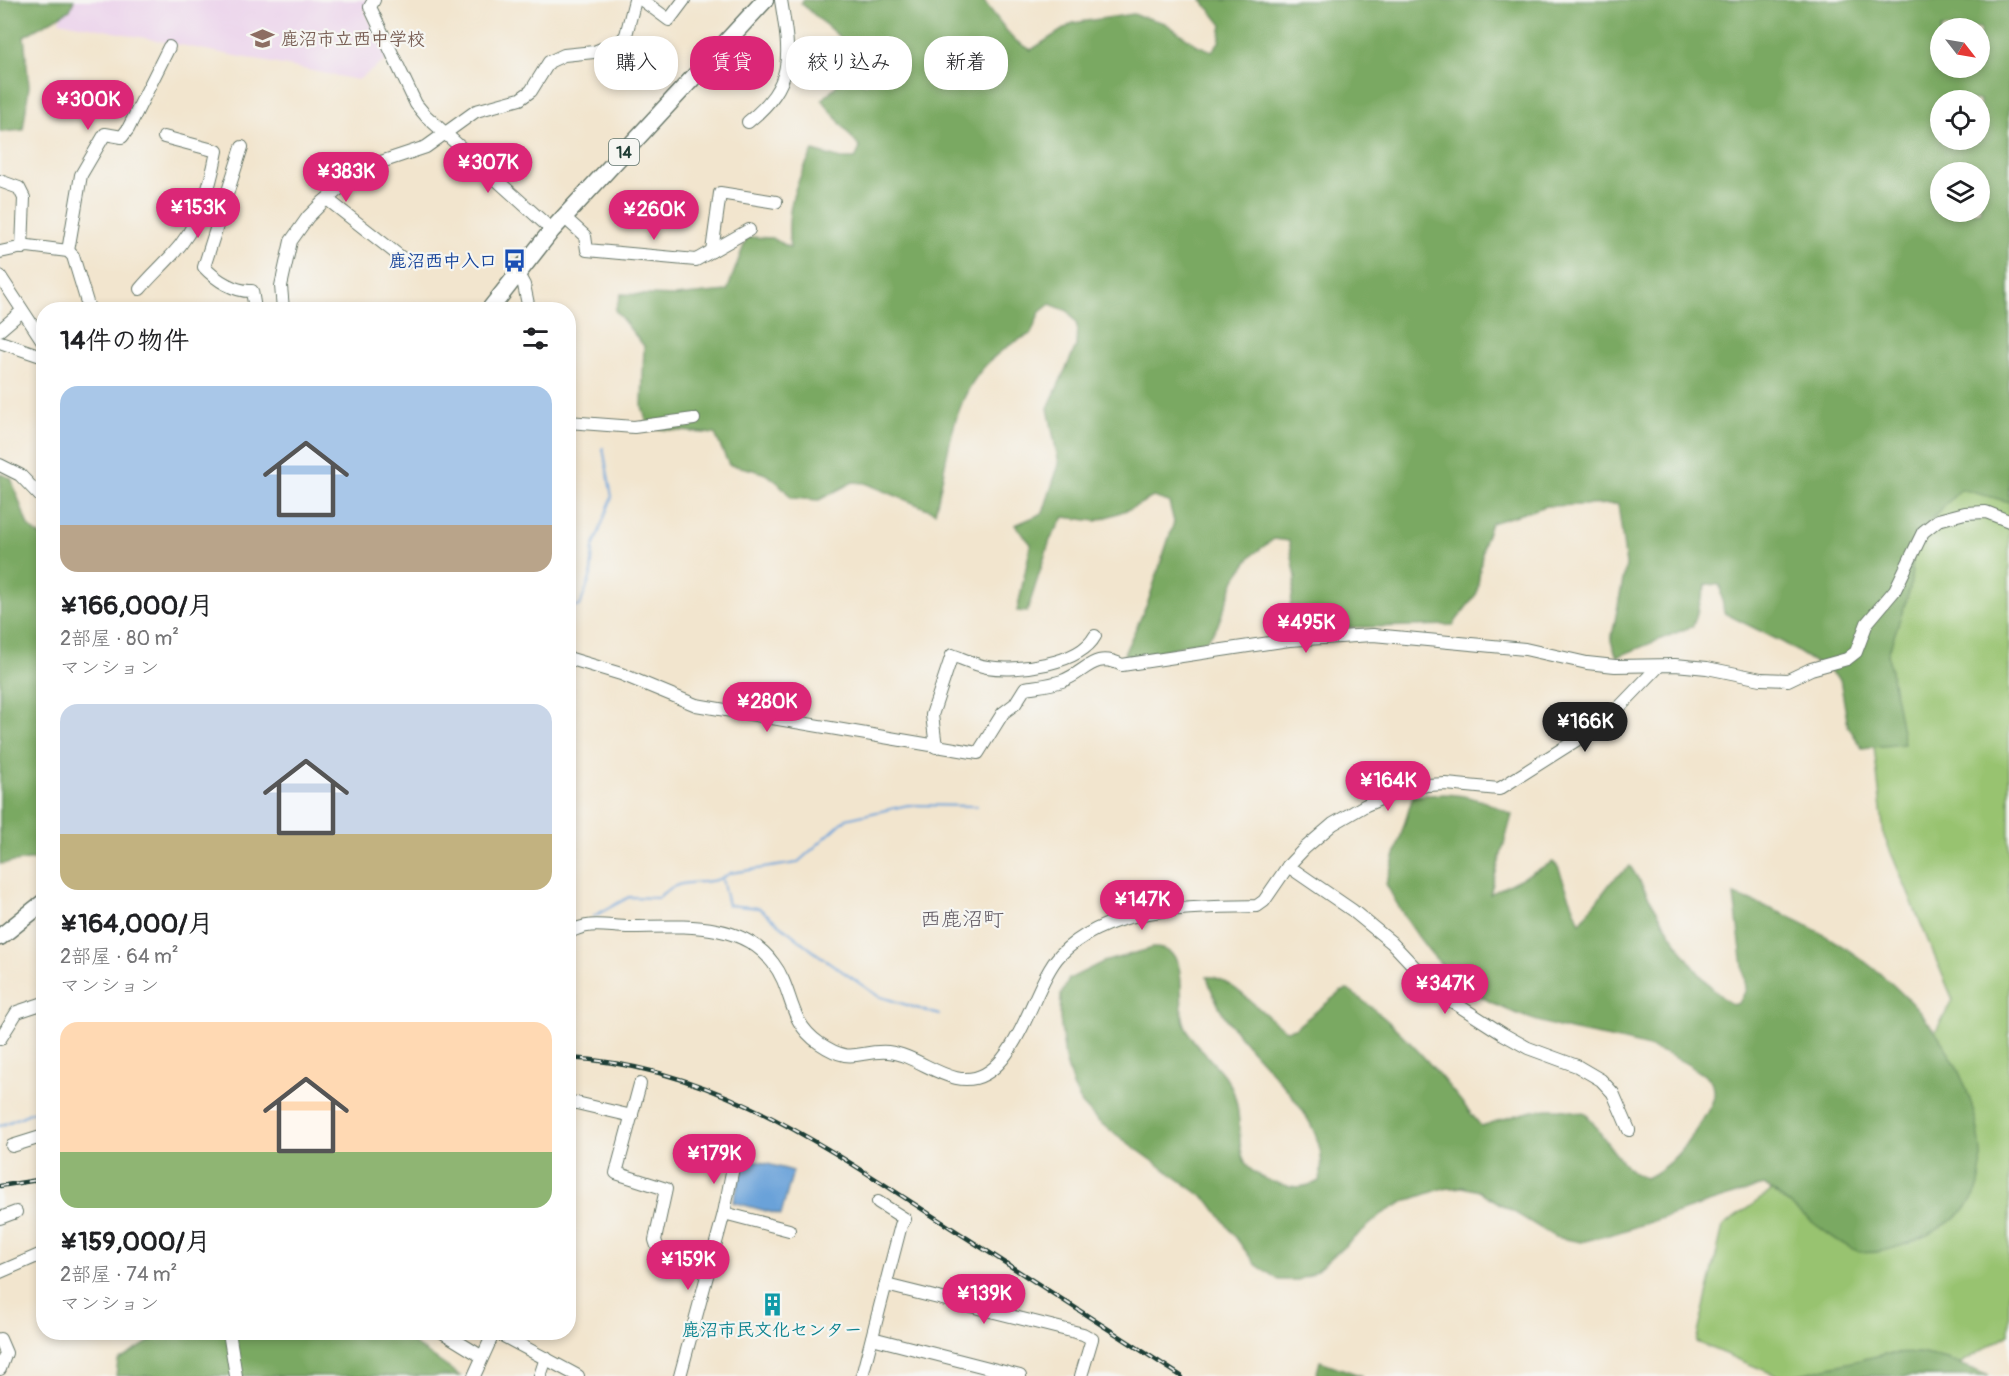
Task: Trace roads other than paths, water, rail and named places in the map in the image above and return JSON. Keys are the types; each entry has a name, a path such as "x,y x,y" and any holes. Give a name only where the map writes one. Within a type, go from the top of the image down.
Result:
{"main road":[{"name":"14","path":"495,302 552,230 765,0"},
{"path":"0,937 36,908"}],"street":[{"path":"374,0 370,7 416,104 445,135 552,230"},
{"path":"282,302 280,286 291,241 308,217 327,199 366,168 426,147 476,111 520,99 531,91 549,62 564,55 594,52 621,41 626,35 635,0"},
{"path":"642,0 669,20 684,0"},
{"path":"748,122 765,108 787,72 786,30 781,0"},
{"path":"68,251 81,175 105,134 122,137 128,129 169,47"},
{"path":"140,289 173,254 193,226 210,189 217,151 164,137"},
{"path":"243,147 204,267 211,275 240,292 252,291 254,302"},
{"path":"0,181 19,188 24,198 22,248"},
{"path":"712,251 720,193 776,202"},
{"path":"327,199 407,262"},
{"path":"564,217 585,236 587,250 696,260 749,230"},
{"path":"0,252 22,248 68,251 73,256 87,302"},
{"path":"517,272 524,285 528,302"},
{"path":"0,276 36,332"},
{"path":"0,330 21,312"},
{"path":"0,342 36,354"},
{"path":"576,423 634,427 694,419"},
{"path":"0,465 20,475 36,492"},
{"path":"576,660 621,674 696,705 978,753 1003,713 1015,704 1024,688 1061,681 1095,662 1109,659 1122,665 1279,641 1373,635 1525,649 1615,666 1707,668 1788,680 1811,669 1847,659 1856,652 1867,623 1895,590 1923,532 1938,520 1965,513 1986,512 2009,521"},
{"path":"936,747 932,715 952,655 986,667 1018,668 1060,660 1080,652 1095,636"},
{"path":"576,929 590,923 627,927 679,926 734,934 762,951 774,963 783,980 794,1016 818,1043 851,1058 888,1052 956,1078 968,1079 991,1068 1012,1048 1032,1000 1048,973 1059,956 1081,938 1114,922 1164,910 1257,906 1264,901 1288,866 1333,824 1366,805 1392,794 1427,785 1446,784 1499,789 1605,722 1658,667"},
{"path":"1288,866 1352,910 1392,942 1438,993 1528,1048 1577,1066 1601,1080 1613,1093 1629,1130"},
{"path":"0,1039 17,1012 36,1006"},
{"path":"640,1084 616,1173 619,1176 666,1189 655,1245 664,1253 711,1264"},
{"path":"576,1103 632,1116"},
{"path":"12,1146 36,1138"},
{"path":"680,1376 724,1213 734,1162"},
{"path":"862,1376 901,1225 905,1219 878,1202"},
{"path":"0,1218 16,1212"},
{"path":"724,1213 789,1230"},
{"path":"0,1272 36,1256"},
{"path":"886,1285 1083,1334 1092,1340 1081,1376"},
{"path":"872,1338 1020,1376"},
{"path":"0,1339 6,1353 0,1369"},
{"path":"230,1340 236,1376"},
{"path":"455,1340 481,1356"},
{"path":"474,1376 481,1356 490,1340"},
{"path":"511,1340 578,1376"},
{"path":"540,1376 546,1358"}],"water":[{"path":"746,1158 793,1171 781,1215 733,1202"}],"waterway":[{"path":"576,606 580,606 591,575 593,548 612,497 603,448"},
{"path":"594,916 629,897 658,898 667,890 685,883 712,881 730,873 797,863 846,819 908,805 977,806"},
{"path":"722,879 728,905 759,908 813,951 878,996 939,1015"},
{"path":"0,1126 36,1110"}],"railway":[{"path":"576,1059 621,1064 672,1076 767,1115 856,1167 1181,1376"},
{"path":"0,1186 36,1180"}],"place":[{"name":"鹿沼市立西中学校","path":"263,39"},
{"name":"鹿沼西中入口","path":"515,261"},
{"name":"鹿沼市民文化センター","path":"772,1304"}],"district":[{"name":"西鹿沼町","path":"962,919"}]}
